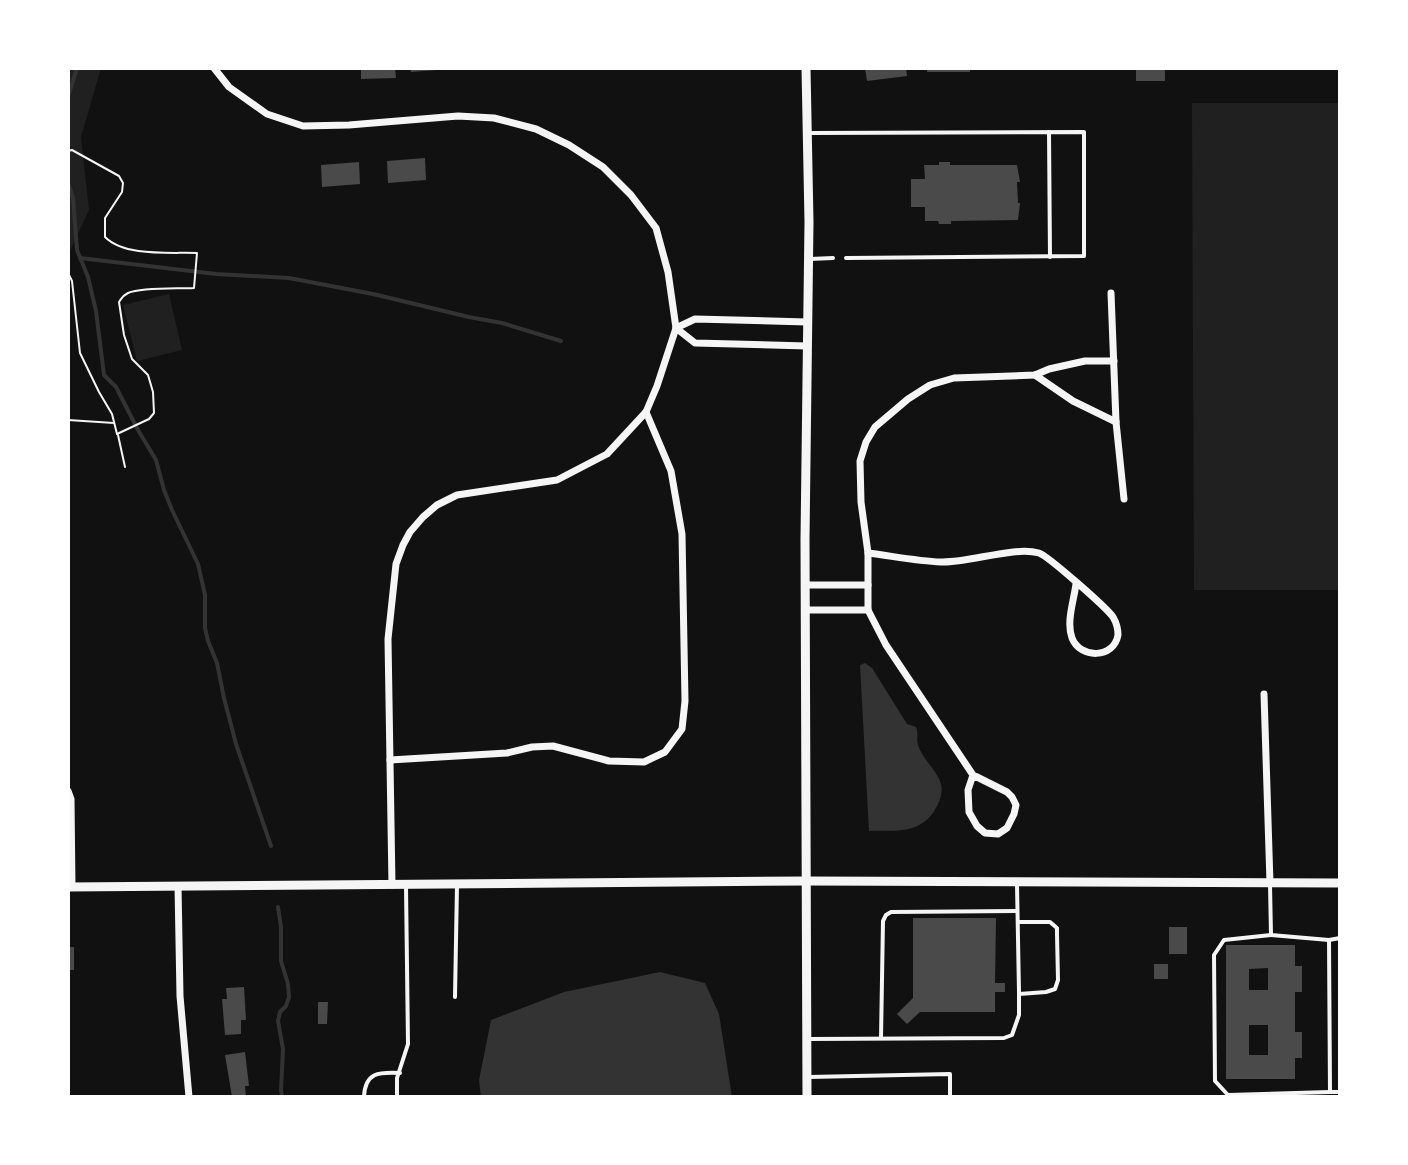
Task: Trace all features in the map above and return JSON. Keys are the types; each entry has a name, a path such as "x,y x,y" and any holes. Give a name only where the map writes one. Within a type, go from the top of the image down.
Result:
{"street":[{"path":"214,68 229,87 267,114 303,126 470,116 494,118 536,129 603,167 631,195 656,228 668,272 676,328 657,386 646,412 607,454 557,480 457,495 437,505 423,517 403,545 396,564 388,639 392,885"},
{"path":"806,68 807,1097"},
{"path":"1111,293 1116,422 1124,499"},
{"path":"676,328 695,319 807,322"},
{"path":"676,328 695,343 807,346"},
{"path":"973,775 968,790 969,812 985,833 998,834 1007,828 1014,814 1016,805 1012,797 973,775 886,645 868,610 868,553 861,502 860,461 866,442 875,427 930,385 954,378 1035,375 1085,361 1114,361"},
{"path":"1035,375 1073,401 1116,422"},
{"path":"390,760 507,753 553,746 609,761 644,762 665,752 682,729 685,701 682,534 671,471 646,412"},
{"path":"868,553 943,562 1020,551 1040,554 1093,596 1113,617 1118,633 1107,651 1098,654 1084,652 1073,639 1070,627 1076,584"},
{"path":"806,585 868,585"},
{"path":"807,610 868,610"},
{"path":"1264,694 1270,883"},
{"path":"68,791 71,799 70,887 806,881 1340,883"},
{"path":"178,886 180,996 189,1097"}],"lane":[{"path":"1049,132 1050,257"},
{"path":"807,133 1084,132 1084,256 846,258"},
{"path":"808,259 833,258"},
{"path":"806,1039 1004,1038 1012,1035 1019,1015 1017,882"},
{"path":"1270,883 1271,935"},
{"path":"397,1097 397,1078 408,1044 406,885"},
{"path":"455,997 457,885"},
{"path":"881,1038 883,921 886,915 891,912 1017,911"},
{"path":"1018,922 1050,922 1057,928 1058,980 1055,989 1019,994"},
{"path":"1340,938 1329,940 1271,935 1224,940 1214,955 1215,1081 1228,1095 1340,1092"},
{"path":"1329,940 1330,1092"},
{"path":"364,1097 368,1079 374,1074 400,1073"},
{"path":"807,1077 950,1074 950,1097"}],"path":[{"path":"70,150 119,176 123,183 122,192 105,218 105,237 111,243 133,250 197,253 194,288 142,291 120,299 124,335 132,359 148,375 154,413 149,419 119,433"},
{"path":"68,273 72,281 80,353 112,414 125,467"},
{"path":"68,420 114,423"}],"shaded area":[{"path":"68,68 101,68 81,137 89,210 68,255"},
{"path":"1192,103 1340,103 1340,590 1194,590"},
{"path":"169,294 182,350 137,361 123,305"},
{"path":"865,663 872,668 907,724 916,727 920,750 941,784 936,808 930,817 915,827 869,831 860,665"},
{"path":"660,972 705,983 719,1014 732,1097 481,1097 479,1080 491,1020 564,992"}],"building":[{"path":"361,68 395,68 396,78 361,79"},
{"path":"410,68 437,68 437,70 411,72"},
{"path":"865,68 906,68 907,76 867,81"},
{"path":"927,68 970,68 970,72 927,72"},
{"path":"1136,68 1165,68 1165,81 1136,81"},
{"path":"425,158 426,180 388,183 387,161"},
{"path":"359,162 360,184 322,187 321,165"},
{"path":"939,162 950,162 950,165 1017,165 1020,182 1017,182 1020,203 1018,220 951,221 951,224 925,221 925,207 911,207 911,179 925,179 924,165 939,165"},
{"path":"913,918 996,918 995,983 1005,983 1005,992 995,992 995,1012 920,1012 907,1024 897,1014 913,998"},
{"path":"1169,927 1187,927 1187,954 1169,954"},
{"path":"1226,945 1295,945 1295,966 1302,966 1302,992 1295,992 1295,1032 1302,1032 1302,1058 1295,1058 1295,1079 1226,1079","holes":["1268,968 1268,990 1249,990 1249,969","1249,1025 1268,1025 1268,1055 1249,1055"]},
{"path":"68,947 74,947 74,970 68,970"},
{"path":"1154,964 1168,964 1168,979 1154,979"},
{"path":"244,987 246,1020 241,1020 241,1034 225,1035 222,999 227,999 226,988"},
{"path":"318,1002 328,1002 327,1024 318,1024"},
{"path":"245,1052 249,1086 245,1086 246,1097 232,1097 225,1055"}],"waterway":[{"path":"68,97 77,68"},
{"path":"68,183 73,198 77,250 88,277 96,311 104,375 116,387 156,460 172,510 198,564 205,595 208,641 217,663 236,744 271,846"},
{"path":"80,258 216,274 289,278 502,323 561,341"},
{"path":"278,907 281,961 289,997 278,1021 283,1049 282,1097"}]}
